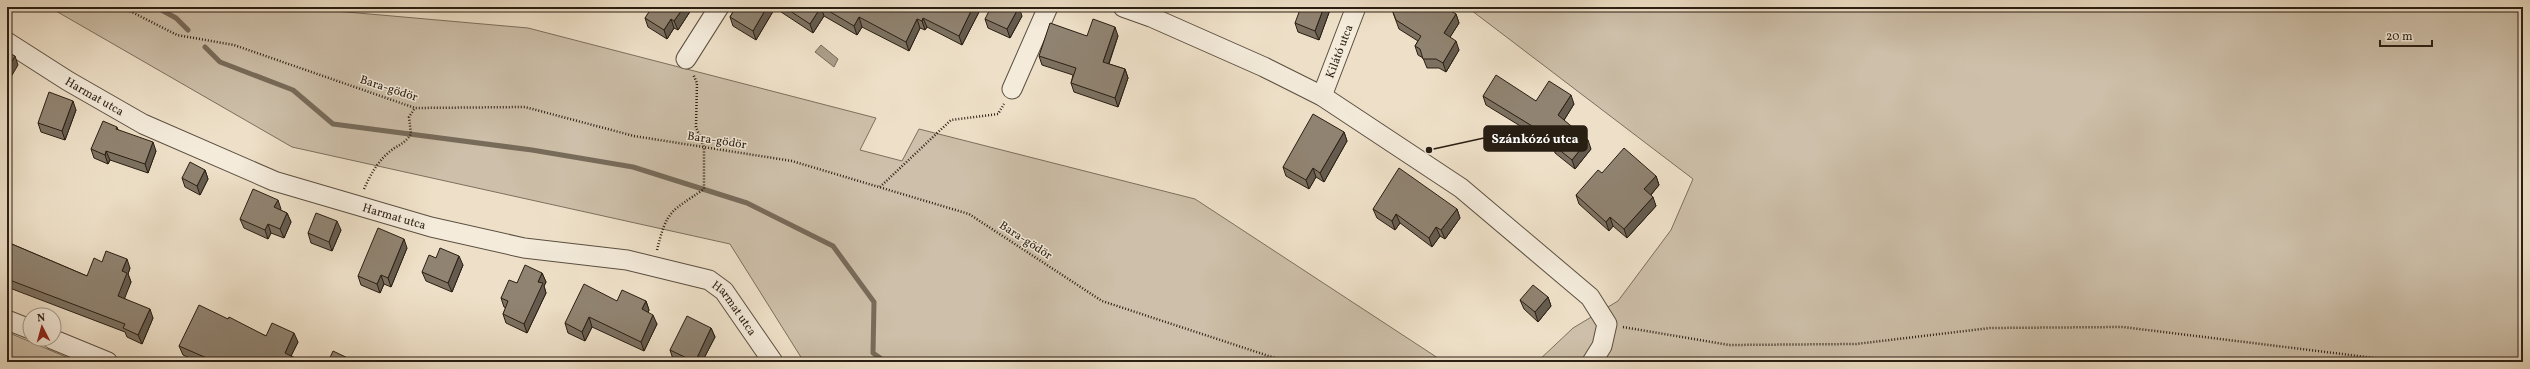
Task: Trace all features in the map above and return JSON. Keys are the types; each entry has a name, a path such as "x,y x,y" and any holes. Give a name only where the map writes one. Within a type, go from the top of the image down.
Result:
{"street":[{"path":"686,59 719,7"},
{"path":"1012,89 1048,7"},
{"path":"1123,7 1179,29 1322,96 1461,188 1590,298 1607,324 1602,346 1592,362"},
{"name":"Kilátó utca","path":"1322,96 1356,7"},
{"name":"Harmat utca","path":"7,42 143,124 274,181 431,227 524,248 627,260 709,280 724,291 772,362"},
{"path":"7,320 22,326"},
{"path":"62,343 108,362"}],"path":[{"name":"Bara-gödör","path":"122,7 177,35 234,45 415,108 525,108 634,136 792,161 970,214 1102,301 1288,362"},
{"path":"653,267 664,224 675,208 704,189 704,147 696,127 697,83 686,59"},
{"path":"880,187 951,120 998,114 1012,89"},
{"path":"355,205 376,165 388,153 405,144 411,134 409,117 415,108"},
{"path":"1607,324 1729,345 1856,344 1990,328 2123,327 2407,362"}],"shaded area":[{"path":"49,7 290,7 528,28 876,118 860,150 902,161 919,129 1195,199 1444,362 804,362 730,244 292,147"},
{"path":"1467,7 2523,7 2523,362 1537,362 1573,328 1618,301 1671,230 1693,179"},
{"path":"821,45 838,59 834,67 815,52"},
{"path":"7,332 22,338 22,347 42,347 78,362 7,362"}],"building":[{"path":"652,7 684,7 674,21 671,19 664,30 645,18"},
{"path":"736,7 767,7 753,31 730,17"},
{"path":"784,7 821,7 810,24"},
{"path":"822,7 884,7 893,12 896,7 973,7 959,36 923,18 922,21 917,19 906,42 859,17 854,26"},
{"path":"991,7 1019,7 1007,29 985,19"},
{"path":"1301,7 1324,7 1315,31 1295,23"},
{"path":"1391,7 1434,7 1437,9 1439,7 1444,7 1456,14 1444,33 1456,41 1443,63 1436,59 1423,59 1420,49 1415,46 1421,36 1396,20"},
{"path":"1093,19 1115,27 1103,62 1125,69 1115,98 1071,83 1076,68 1039,56 1050,23 1087,36"},
{"path":"7,52 15,56 7,70"},
{"path":"1496,75 1536,101 1549,81 1571,95 1558,115 1588,140 1572,160 1552,144 1555,140 1483,96"},
{"path":"49,92 73,101 62,131 38,123"},
{"path":"1313,114 1344,132 1320,173 1313,168 1306,180 1283,167"},
{"path":"103,121 117,127 116,129 153,142 145,164 106,151 105,155 91,149"},
{"path":"1624,148 1656,176 1644,189 1653,197 1624,229 1610,217 1606,222 1576,195 1598,170 1602,173"},
{"path":"190,162 205,170 197,186 182,178"},
{"path":"1399,168 1457,209 1441,230 1436,227 1429,238 1396,214 1392,221 1373,209"},
{"path":"253,189 278,200 274,207 287,213 280,229 268,224 265,230 240,219"},
{"path":"316,213 337,221 329,242 308,233"},
{"path":"378,228 404,239 388,278 381,275 377,284 358,276"},
{"path":"7,242 87,276 94,258 102,262 106,251 127,259 122,271 127,273 118,296 150,309 138,335 123,328 125,324 7,279"},
{"path":"440,248 459,256 448,283 422,272 429,255 436,258"},
{"path":"525,265 542,273 538,282 543,283 524,324 503,314 508,301 501,298 509,280 517,283"},
{"path":"584,284 617,301 622,290 646,301 642,309 653,315 641,342 589,317 582,332 565,323"},
{"path":"1533,285 1548,297 1535,312 1520,300"},
{"path":"199,305 228,319 229,317 266,336 272,323 294,333 285,353 299,360 298,362 216,362 179,346"},
{"path":"687,316 711,328 695,362 670,350"},
{"path":"333,351 354,361 328,362"},
{"path":"384,359 391,362 382,362"}],"waterway":[{"path":"156,7 176,18 188,30"},
{"path":"205,47 220,62 293,90 333,124 532,150 633,167 747,203 833,246 874,302 873,353 886,362"}],"place":[{"name":"Szánkózó utca","path":"1429,150"}]}
